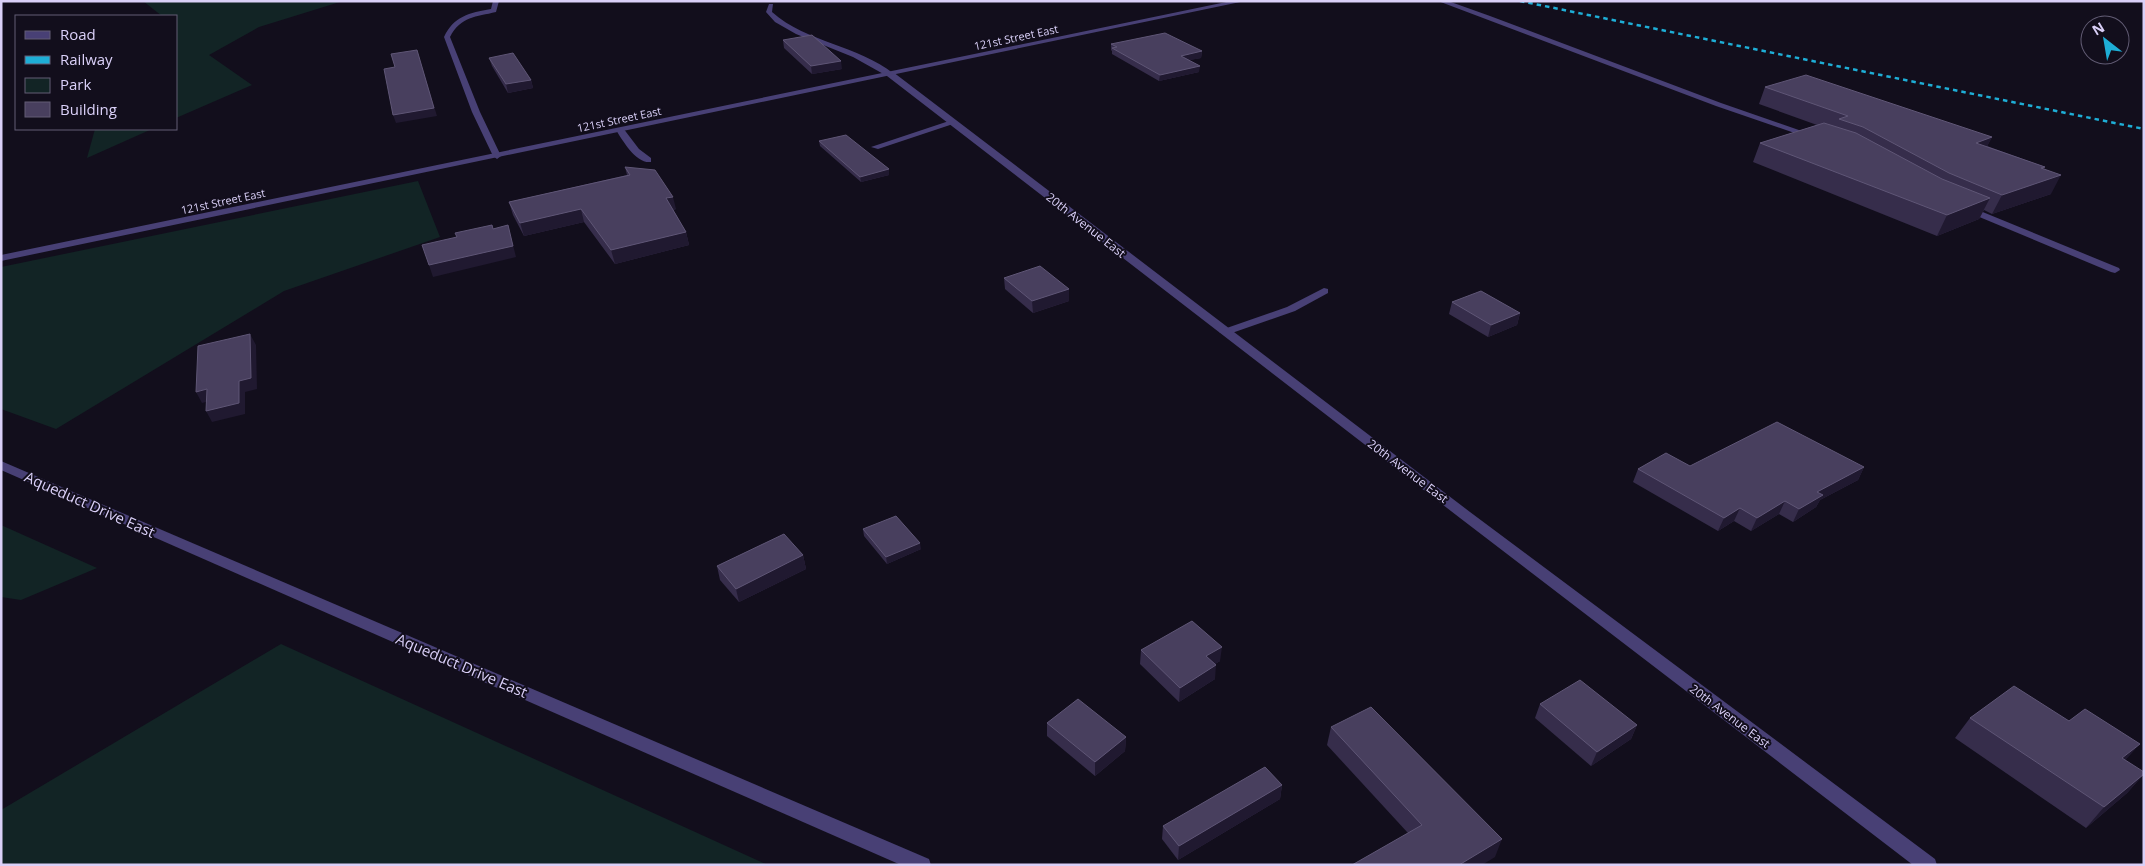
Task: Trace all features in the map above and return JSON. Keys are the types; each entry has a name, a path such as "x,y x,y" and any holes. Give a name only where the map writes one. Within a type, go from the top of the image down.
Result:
{"street":[{"path":"496,1 494,11 460,18 452,26 447,38 470,93 474,109 497,156"},
{"name":"121st Street East","path":"1,258 1242,1"},
{"path":"1441,1 1712,102 1818,138"},
{"name":"20th Avenue East","path":"771,6 769,12 782,23 813,40 856,55 890,74 1225,332 1928,865"},
{"path":"875,147 952,122"},
{"path":"620,130 636,151 648,160"},
{"path":"1959,205 2115,270"},
{"path":"1225,332 1291,309 1324,291"},
{"name":"Aqueduct Drive East","path":"1,465 922,865"}],"green space":[{"path":"143,1 343,1 259,27 209,55 252,85 178,117 178,15 161,15"},
{"path":"95,130 150,130 87,158"},
{"path":"418,181 440,237 284,291 56,429 1,409 1,267"},
{"path":"1,525 97,568 21,600 1,597"},
{"path":"281,644 768,865 1,865 1,810"}],"building":[{"path":"1165,33 1202,51 1181,56 1200,66 1160,75 1112,48 1117,47 1111,44"},
{"path":"812,35 841,61 811,66 783,40"},
{"path":"417,50 434,108 393,115 384,69 395,67 391,54"},
{"path":"513,53 531,80 506,84 489,58"},
{"path":"1806,75 1992,137 1976,143 2045,167 2041,168 2061,175 2002,195 1949,173 1863,127 1839,119 1848,116 1765,87"},
{"path":"1824,123 1856,133 1942,179 1990,198 1947,215 1760,143"},
{"path":"846,135 889,169 860,177 819,141"},
{"path":"625,167 655,170 673,197 666,198 686,232 611,250 581,209 520,223 509,202 630,175"},
{"path":"492,225 493,229 508,225 513,246 429,265 422,245 457,237 455,233"},
{"path":"1040,266 1069,289 1032,301 1004,278"},
{"path":"1481,291 1520,313 1491,325 1452,302"},
{"path":"250,334 251,378 239,381 239,403 206,411 207,389 196,392 198,346"},
{"path":"1777,422 1864,467 1817,492 1823,495 1799,509 1785,501 1757,518 1740,508 1724,518 1638,469 1666,453 1690,466"},
{"path":"896,516 920,543 886,557 863,529"},
{"path":"784,534 803,555 736,589 717,566"},
{"path":"1192,621 1222,647 1206,656 1216,665 1180,688 1141,650"},
{"path":"1580,680 1637,725 1597,752 1540,704"},
{"path":"2014,686 2069,721 2085,709 2140,744 2122,758 2144,772 2144,774 2104,807 1970,718"},
{"path":"1078,699 1126,737 1095,762 1047,723"},
{"path":"1371,707 1502,839 1459,865 1352,865 1422,825 1331,727"},
{"path":"1265,767 1282,785 1179,846 1163,826"}],"railway":[{"path":"1520,1 2144,129"}]}
